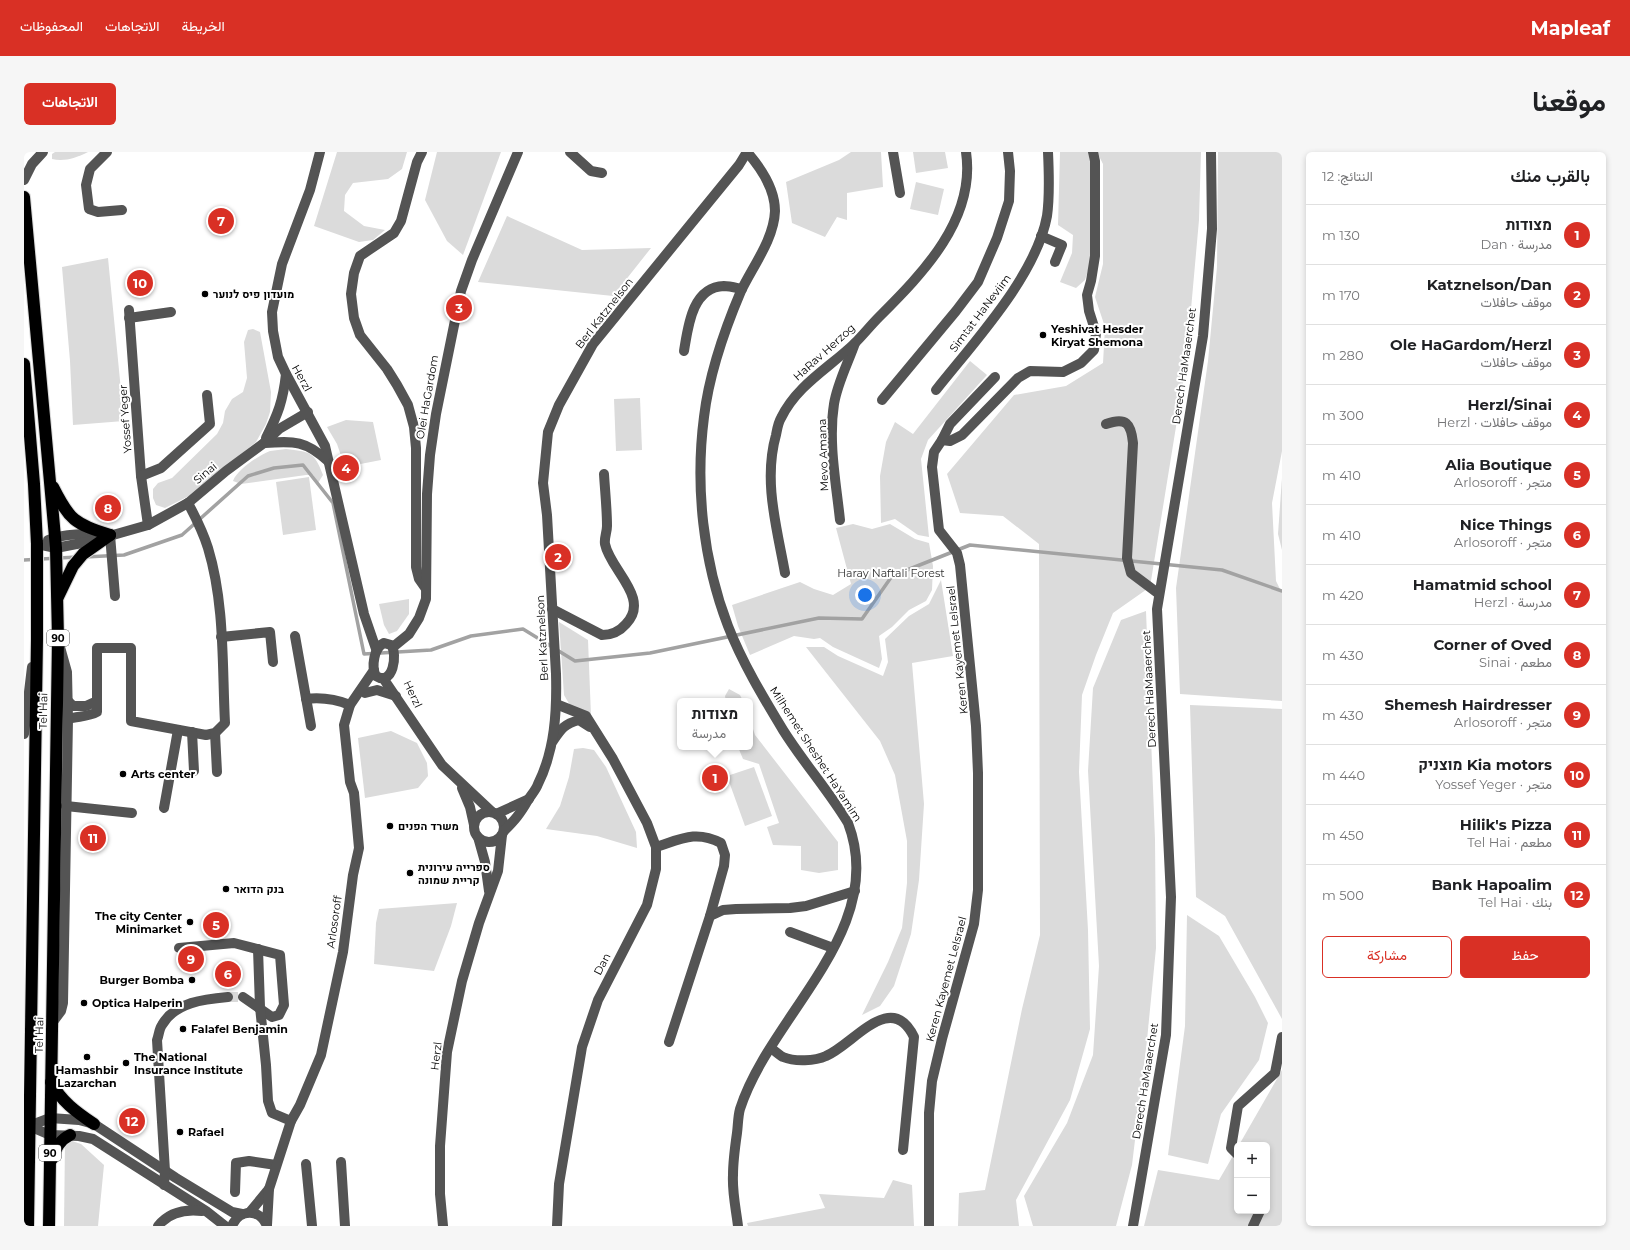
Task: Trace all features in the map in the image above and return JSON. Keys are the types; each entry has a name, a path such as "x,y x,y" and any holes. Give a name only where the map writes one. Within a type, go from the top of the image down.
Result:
{"highway":[{"name":"Tel Hai","path":"24,197 55,543 58,639 49,1226"},
{"name":"Tel Hai","path":"24,364 34,484 37,544 37,639 29,1126 26,1198 28,1226"},
{"path":"49,479 62,506 72,518 80,525 110,535"},
{"path":"57,599 73,566 83,554 110,535"},
{"path":"51,1080 64,1102 76,1113 94,1124"},
{"path":"50,1170 57,1146 62,1140 70,1135"}],"street":[{"path":"24,180 32,164 43,152"},
{"path":"108,152 90,169 86,185 89,209 98,212 122,210"},
{"name":"Herzl","path":"320,152 310,190 282,264 272,312 273,331 278,357 325,446 364,614 376,636 384,646"},
{"path":"422,152 417,162 401,221 394,232 360,256 354,273 352,294 354,318 360,335 387,369 397,385 408,405 414,427 416,448 416,567 419,579 426,589"},
{"name":"Olei HaGardom","path":"384,646 409,634 419,618 426,599 426,494 436,414 452,330 461,291 472,260 518,152"},
{"path":"570,152 591,171 602,173"},
{"name":"Milhemet Sheshet HaYamim","path":"738,1226 732,1175 740,1110 751,1083 833,948 844,925 855,891 856,853 853,836 848,823 783,729 752,675 728,626 709,565 702,514 700,449 704,416 711,381 729,320 742,289 769,236 775,209 773,197 766,178 758,165 747,152"},
{"name":"Berl Katznelson","path":"503,833 518,818 538,786 547,763 553,741 556,704 556,674 547,515 543,483 548,432 559,406 593,344 739,165 747,152"},
{"path":"893,152 900,193"},
{"name":"HaRav Herzog","path":"785,573 770,492 772,449 780,419 796,395 816,375 855,343 931,260 954,224 965,193 968,168 966,152"},
{"path":"882,400 978,282 997,238 1009,201 1010,171 1008,152"},
{"name":"Simtat HaNeviim","path":"936,390 1008,299 1026,270 1038,245 1047,216 1049,180 1048,152"},
{"path":"942,440 950,441 962,435 1018,378 1030,371 1063,372 1081,363 1094,350 1096,333 1089,311 1087,295 1095,256 1093,152"},
{"name":"Derech HaMaaerchet","path":"1133,1226 1166,1035 1168,989 1171,897 1157,609 1203,336 1212,229 1211,152"},
{"path":"1041,236 1062,245 1055,262"},
{"path":"684,351 689,322 695,304 708,291 723,286 742,289"},
{"name":"Yossef Yeger","path":"148,525 141,476 129,314 171,312"},
{"name":"Mevo Amana","path":"840,520 832,429 834,403 855,343"},
{"path":"264,444 279,412 286,374"},
{"name":"Keren Kayemet LeIsrael","path":"929,1226 929,1113 932,1081 974,924 978,890 978,773 976,726 960,565 957,553 938,530 932,468 934,452 950,424 994,377"},
{"path":"141,476 161,468 210,424 207,395"},
{"name":"Sinai","path":"37,544 92,541 148,525 188,503 226,471 264,444 279,429 308,412"},
{"path":"1106,424 1116,420 1126,422 1132,430 1133,443 1127,558 1132,573 1159,594"},
{"path":"264,444 284,442 303,443 317,450 330,463"},
{"path":"552,609 602,636 611,634 624,626 631,619 635,607 630,590 605,544 607,528 604,474"},
{"path":"68,719 76,716 91,716 97,712 97,648 131,648 131,721 206,735 215,733 224,723 218,592 208,548 202,530 188,503"},
{"path":"110,535 115,596"},
{"path":"221,637 270,632 273,662"},
{"path":"295,636 311,726"},
{"path":"24,734 26,703 37,639"},
{"path":"52,1023 61,1011 63,1003 68,719 67,672 58,639"},
{"path":"382,675 384,646"},
{"path":"345,719 365,693 382,675 394,653 384,646"},
{"name":"Herzl","path":"382,675 414,724"},
{"name":"Herzl","path":"382,675 442,765 459,783 494,813"},
{"name":"Arlosoroff","path":"267,1226 269,1188 291,1121 300,1105 321,1055 342,952 353,875 359,848 354,793 350,782 344,732 345,719 350,705 382,675"},
{"path":"365,693 377,690 396,696"},
{"path":"306,699 327,698 350,705"},
{"path":"68,701 73,706 86,706 97,701"},
{"name":"Dan","path":"556,704 586,716 613,759 647,823 656,846 656,869 647,905 598,1000 582,1047 559,1184 557,1226"},
{"name":"Dan","path":"553,741 560,730 569,723 579,720 594,730"},
{"path":"164,808 178,730"},
{"path":"192,732 194,771"},
{"path":"215,733 217,772"},
{"name":"Herzl","path":"459,783 470,807 474,825"},
{"path":"494,813 503,822 503,833 499,839 490,842 481,840 474,829 474,825 478,817 482,814 494,813 529,799"},
{"path":"66,806 132,813"},
{"name":"Herzl","path":"443,1226 440,1194 440,1146 447,1052 462,981 479,923 498,871 503,833"},
{"path":"656,846 695,835 711,838 721,843 725,856 724,866 710,916 669,1042"},
{"name":"Herzl","path":"478,837 485,862 490,893"},
{"path":"710,916 723,910 806,906 855,891"},
{"path":"790,932 833,948"},
{"path":"179,948 234,942 280,955 284,1005 280,1015 272,1017 260,1007 243,997"},
{"path":"258,949 260,1007 268,1101 272,1113 291,1121"},
{"path":"164,1185 165,1171 158,1040 162,1025 173,1012 188,1004 208,999 228,997"},
{"path":"771,1048 783,1057 798,1060 814,1059 826,1056 881,1019 893,1017 910,1027 914,1037 903,1150"},
{"path":"1234,1151 1231,1148 1238,1106 1275,1073 1282,1037"},
{"path":"29,1126 50,1118 79,1120 94,1124 165,1171 232,1212 260,1216 267,1226"},
{"path":"29,1126 50,1135 70,1135 93,1140 206,1211 225,1226"},
{"path":"236,1192 236,1163 249,1161 276,1166"},
{"path":"341,1162 345,1226"},
{"path":"306,1164 312,1226"},
{"name":"Arlosoroff","path":"232,1226 238,1217 246,1213 269,1188"},
{"path":"158,1226 163,1220 176,1212 191,1210 206,1211"},
{"path":"1253,1226 1259,1214"}],"green space":[{"path":"55,152 88,152 74,158 61,160 52,159 52,154"},
{"path":"337,152 407,152 402,169 388,179 353,183 345,195 344,211 364,226 385,230 373,240 359,242 314,226"},
{"path":"437,152 501,152 463,255 447,241 425,200"},
{"path":"851,152 881,152 883,187 847,193 847,220 837,217 825,237 792,223 786,182 839,160"},
{"path":"913,152 945,152 948,168 916,173"},
{"path":"1060,152 1088,152 1090,161 1091,261 1085,280 1076,288 1060,282 1072,253 1073,235 1058,225"},
{"path":"1097,152 1201,152 1199,220 1186,365 1150,587 1113,613 1082,695 1079,772 1088,930 1090,1029 1070,1100 1016,1200 1019,1226 958,1226 959,1193 985,1190 1022,1009 1040,935 1039,544 1003,516 960,513 947,474 1014,395 1066,386 1103,363 1105,327 1095,297 1103,264 1103,164"},
{"path":"1218,152 1282,152 1282,451 1272,503 1276,581 1282,593 1282,701 1180,694 1176,588 1208,361 1217,267"},
{"path":"916,182 944,189 938,215 910,209"},
{"path":"507,216 582,250 651,248 613,296 478,282"},
{"path":"108,258 124,421 73,425 70,361 62,267"},
{"path":"253,329 260,332 271,392 270,412 266,424 256,442 191,495 165,508 156,505 153,498 153,489 158,483 172,478 217,434 223,423 225,411 232,399 243,392 247,378 244,342 248,330"},
{"path":"970,361 987,375 928,440 921,459 929,537 918,535 895,519 881,523 880,476 886,442 895,422 913,434"},
{"path":"640,398 642,450 616,451 614,399"},
{"path":"346,420 373,422 381,460 345,467 337,444 327,427"},
{"path":"286,449 306,452 314,457 323,475 318,483 313,475 241,484 233,481 239,472 260,456 270,451"},
{"path":"309,477 316,530 283,535 276,482"},
{"path":"1282,478 1282,550 1278,534"},
{"name":"Haray Naftali Forest","path":"853,524 872,529 890,524 915,539 929,543 933,566 932,590 926,601 909,610 892,627 879,636 882,659 879,668 833,647 820,638 814,639 794,636 750,655 738,626 732,605 800,582 814,589 833,595 851,584 836,528"},
{"path":"941,580 953,656 912,663 924,804 919,880 911,934 894,986 880,1006 862,1015 888,962 902,928 907,883 907,841 895,775 880,741 806,647 824,647 838,656 883,676 888,662 885,639 909,616 929,604"},
{"path":"409,599 409,614 397,631 389,634 384,625 379,604"},
{"path":"1146,611 1155,839 1156,948 1132,1165 1116,1226 1033,1226 1024,1196 1067,1123 1093,1055 1099,966 1088,771 1093,688 1121,620"},
{"path":"559,622 588,640 591,716 571,707 564,695"},
{"path":"729,689 740,695 742,698 725,698"},
{"path":"1190,705 1282,709 1282,1019 1225,916 1196,897"},
{"path":"753,729 755,735 838,842 838,870 819,873 801,870 801,846 773,845 767,827 779,823 759,764 743,759 739,750 753,750"},
{"path":"391,731 417,743 427,763 428,776 418,788 365,798 358,738"},
{"path":"583,748 594,750 606,767 636,832 637,848 597,836 546,829 560,806 569,777 574,749"},
{"path":"754,767 772,816 745,826 727,776"},
{"path":"457,903 451,926 434,971 374,964 376,923 379,909"},
{"path":"1187,915 1219,936 1255,997 1268,1023 1259,1060 1221,1114 1208,1164 1168,1155 1185,1026"},
{"path":"1282,1070 1282,1226 1144,1226 1158,1170 1219,1180 1234,1154 1234,1214 1270,1214 1270,1142 1241,1142"},
{"path":"72,1141 81,1144 104,1165 98,1226 64,1226 65,1142"},
{"path":"893,1180 912,1185 914,1226 748,1226 747,1223 825,1208 819,1194 884,1198"}],"waterway":[{"path":"85,557 124,555 182,535 248,476 274,468 303,465 333,503 364,654 431,650 471,636 523,629 575,661 650,653 819,618 862,619 892,576 970,545 1222,570 1282,591"},
{"path":"24,560 77,557"}],"tunnel":[{"path":"228,997 243,997"}],"place":[{"name":"Hamatmid school","path":"221,221"},
{"name":"Kia motors מוצניק","path":"140,283"},
{"name":"מועדון פיס לנוער","path":"205,294"},
{"name":"Ole HaGardom/Herzl","path":"459,308"},
{"name":"Yeshivat Hesder Kiryat Shemona","path":"1043,335"},
{"name":"Herzl/Sinai","path":"346,468"},
{"name":"Corner of Oved","path":"108,508"},
{"name":"Katznelson/Dan","path":"558,557"},
{"name":"Arts center","path":"123,774"},
{"name":"מצודות","path":"715,778"},
{"name":"משרד הפנים","path":"390,826"},
{"name":"Hilik's Pizza","path":"93,838"},
{"name":"ספרייה עירונית קריית שמונה","path":"410,873"},
{"name":"בנק הדואר","path":"226,889"},
{"name":"The city Center Minimarket","path":"190,922"},
{"name":"Alia Boutique","path":"216,925"},
{"name":"Shemesh Hairdresser","path":"191,959"},
{"name":"Nice Things","path":"228,974"},
{"name":"Burger Bomba","path":"192,980"},
{"name":"Optica Halperin","path":"84,1003"},
{"name":"Falafel Benjamin","path":"183,1029"},
{"name":"Hamashbir Lazarchan","path":"87,1057"},
{"name":"The National Insurance Institute","path":"126,1063"},
{"name":"Bank Hapoalim","path":"132,1121"},
{"name":"Rafael","path":"180,1132"}]}
